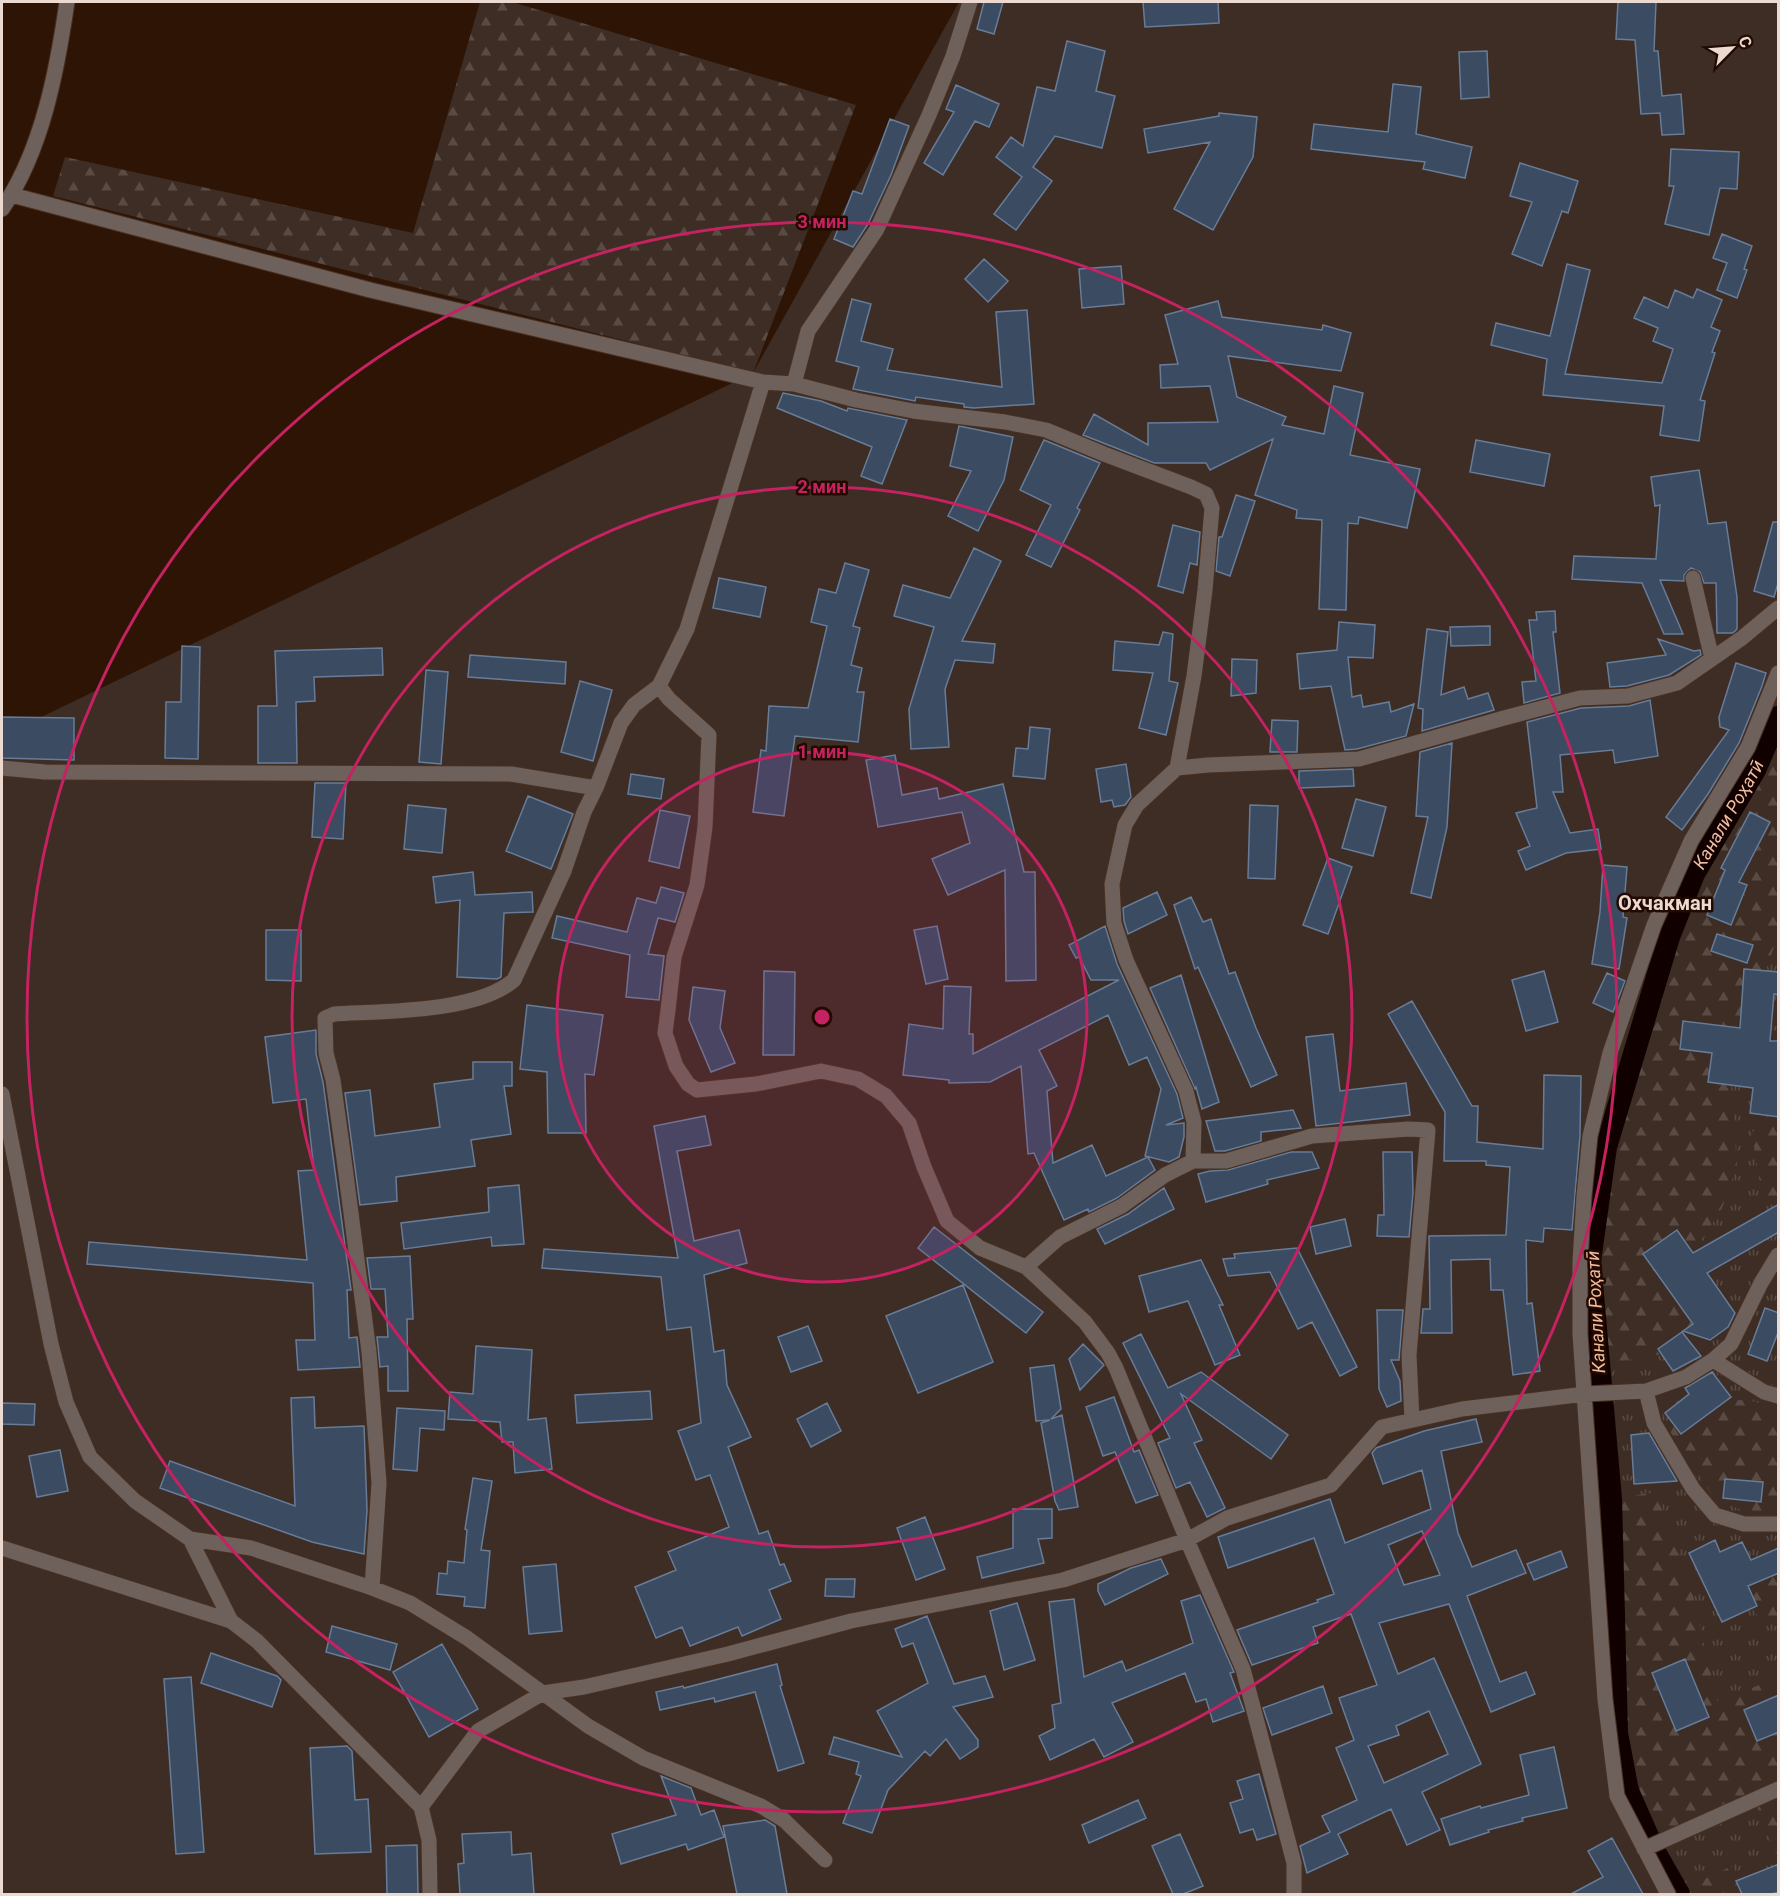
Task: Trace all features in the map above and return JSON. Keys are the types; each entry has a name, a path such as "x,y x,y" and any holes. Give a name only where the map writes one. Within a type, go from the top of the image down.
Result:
{"street":[{"path":"2,210 12,195 36,142 60,47 67,2"},
{"path":"794,384 808,331 877,229 929,115 953,56 970,2"},
{"path":"12,195 370,290 763,382 794,384 856,400 913,411 1005,422 1046,430 1206,494 1212,508 1207,566 1194,676 1177,768 1137,806 1125,825 1112,884 1114,923 1126,960 1186,1091 1194,1122 1193,1161"},
{"path":"372,1588 379,1483 369,1352 333,1080 326,1053 325,1018 334,1014 444,1007 505,988 514,980 564,871 584,812 596,788 621,723 634,705 659,686 687,629 763,382"},
{"path":"1693,578 1712,659"},
{"path":"1177,768 1359,759 1580,698 1628,696 1677,682 1742,638 1779,608"},
{"path":"1668,1894 1653,1845 1617,1796 1611,1753 1605,1699 1590,1395 1580,1334 1580,1262 1584,1196 1590,1136 1610,1053 1654,925 1691,841 1748,747 1777,683"},
{"path":"659,686 669,699 709,735 705,827 697,885 674,957 665,1033 676,1066 688,1084 697,1090 756,1084 821,1071 858,1079 886,1096 909,1123 924,1167 947,1221 980,1248 1026,1267 1085,1322 1108,1353 1134,1409 1186,1540 1243,1669 1294,1863 1294,1894"},
{"path":"2,768 57,772 511,774 596,788"},
{"path":"2,1094 51,1344 66,1402 90,1457 135,1501 189,1539 251,1548 410,1603 467,1638 588,1726 643,1758 740,1797 777,1815 825,1860"},
{"path":"1026,1267 1060,1238 1122,1206 1165,1176 1193,1161 1226,1161 1312,1136 1409,1129 1428,1130 1409,1355 1412,1420"},
{"path":"421,1807 478,1731 543,1693 584,1687 728,1654 851,1621 1063,1580 1186,1540 1227,1518 1331,1485 1382,1426 1462,1409 1590,1395 1641,1392 1686,1377 1713,1360 1731,1344 1761,1283 1779,1255"},
{"path":"1713,1360 1764,1392 1779,1396"},
{"path":"1641,1392 1654,1423 1693,1489 1715,1515 1744,1524 1779,1524"},
{"path":"189,1539 231,1621"},
{"path":"2,1548 231,1621 257,1641 421,1807 429,1840 430,1894"},
{"path":"1653,1845 1779,1789"}],"green space":[{"path":"480,2 512,2 856,105 753,373 53,196 65,157 413,233"},
{"path":"959,2 1778,2 1778,717 1755,770 1694,874 1669,937 1606,1147 1590,1261 1611,1499 1617,1733 1628,1791 1655,1852 1678,1894 2,1894 2,736 753,373"},
{"path":"1778,717 1778,1894 1679,1894 1655,1852 1628,1791 1617,1733 1611,1499 1590,1261 1755,770"},
{"path":"1778,717 1778,935 1730,1073 1737,1165 1722,1208 1683,1269 1707,1319 1680,1351 1600,1365 1590,1261 1606,1147 1669,937 1694,874 1755,770"},
{"path":"1778,1106 1778,1212 1760,1184 1752,1133"},
{"path":"1701,1397 1752,1401 1778,1409 1778,1518 1757,1517 1714,1498 1669,1430"},
{"path":"1657,1492 1692,1591 1717,1701 1778,1678 1778,1857 1753,1797 1652,1843 1628,1791 1617,1733 1611,1499"},
{"path":"1777,1558 1778,1620 1760,1618 1740,1595"},
{"path":"1732,1866 1746,1894 1679,1894 1677,1892"}],"building":[{"path":"984,2 1003,2 994,34 977,29"},
{"path":"1143,2 1218,2 1219,23 1145,27"},
{"path":"1618,2 1656,2 1654,51 1658,51 1662,96 1681,94 1684,134 1662,135 1660,113 1641,114 1635,40 1616,39"},
{"path":"1067,41 1105,51 1096,91 1115,96 1102,148 1055,136 1033,167 1052,181 1016,230 994,214 1022,177 996,157 1011,137 1023,146 1037,87 1055,91"},
{"path":"1487,51 1489,97 1461,99 1459,52"},
{"path":"1393,84 1421,87 1416,134 1472,147 1465,178 1423,169 1425,162 1311,149 1314,124 1388,132"},
{"path":"956,85 999,104 989,127 975,121 943,175 924,163 954,112 946,109"},
{"path":"1219,113 1257,117 1253,157 1213,230 1174,209 1210,142 1148,153 1144,129 1219,116"},
{"path":"890,119 909,126 891,175 868,224 853,247 834,239 853,191 862,194"},
{"path":"1671,149 1739,152 1737,189 1720,188 1709,235 1665,224 1674,186 1669,186"},
{"path":"1520,163 1578,181 1568,213 1562,211 1542,266 1512,254 1532,202 1510,196"},
{"path":"1722,234 1752,246 1744,269 1747,270 1737,298 1717,290 1727,263 1713,258"},
{"path":"984,259 1008,281 988,302 965,279"},
{"path":"1567,264 1590,270 1565,374 1662,383 1673,349 1653,341 1658,328 1634,318 1644,297 1668,308 1675,290 1693,298 1697,289 1722,300 1711,327 1720,331 1712,352 1715,353 1700,400 1705,401 1699,441 1660,435 1664,406 1543,395 1547,359 1491,345 1496,323 1550,336"},
{"path":"1121,266 1124,304 1082,308 1079,269"},
{"path":"852,299 871,304 861,341 893,349 887,370 1002,387 996,312 1027,310 1034,404 974,408 964,407 964,404 916,397 915,401 853,389 859,367 836,361"},
{"path":"1218,301 1222,317 1322,330 1323,325 1351,333 1341,371 1228,356 1237,397 1286,417 1282,425 1324,434 1334,386 1363,393 1350,455 1420,469 1407,528 1359,517 1358,524 1348,523 1346,610 1319,609 1322,520 1296,518 1297,510 1255,495 1273,439 1210,470 1206,463 1154,463 1083,435 1094,414 1148,445 1148,423 1218,422 1210,386 1161,388 1160,365 1178,364 1165,315"},
{"path":"783,393 821,401 847,411 848,408 907,420 882,484 861,476 872,447 777,408"},
{"path":"959,426 1013,437 1004,480 978,531 948,516 971,471 950,466"},
{"path":"1044,440 1100,463 1077,508 1080,510 1051,567 1026,555 1051,505 1020,490"},
{"path":"1476,440 1550,454 1544,486 1470,472"},
{"path":"1699,470 1708,524 1726,522 1737,597 1737,629 1733,633 1717,633 1716,583 1704,583 1700,572 1691,568 1684,575 1684,581 1660,580 1683,634 1664,634 1642,583 1572,579 1574,556 1656,559 1660,505 1655,506 1651,477"},
{"path":"1236,495 1255,501 1230,576 1216,571 1219,537 1222,537"},
{"path":"1773,522 1779,522 1779,580 1774,597 1754,591"},
{"path":"1173,525 1200,532 1197,565 1190,563 1183,593 1158,586"},
{"path":"974,548 1001,561 962,641 995,644 993,663 955,660 945,689 949,747 911,749 909,709 934,627 894,616 903,585 950,598"},
{"path":"845,563 869,570 853,626 860,628 851,665 862,668 857,692 864,692 858,742 795,736 784,816 753,812 761,750 766,751 769,706 808,708 827,626 811,622 819,589 836,593"},
{"path":"719,578 766,587 760,617 713,608"},
{"path":"1555,611 1556,632 1553,632 1560,693 1524,703 1522,682 1536,681 1529,620 1537,620 1536,612"},
{"path":"1339,622 1375,625 1373,658 1348,657 1352,697 1361,695 1363,707 1389,702 1391,712 1414,704 1406,736 1345,750 1331,686 1300,689 1297,654 1337,650"},
{"path":"1490,626 1490,645 1451,646 1450,627"},
{"path":"1427,629 1448,632 1441,695 1464,687 1468,699 1488,693 1494,710 1422,731 1423,709 1418,708"},
{"path":"1163,632 1173,634 1169,681 1178,683 1166,735 1139,728 1153,673 1113,670 1115,641 1159,645"},
{"path":"1658,639 1694,651 1700,650 1701,655 1669,675 1627,686 1610,687 1607,663 1666,655"},
{"path":"182,646 200,647 198,759 165,758 166,702 181,702"},
{"path":"382,648 383,675 314,677 315,701 296,702 297,763 258,763 258,706 277,706 275,651"},
{"path":"470,655 566,662 565,684 468,677"},
{"path":"1232,659 1257,660 1256,693 1231,696"},
{"path":"1736,663 1766,673 1762,686 1739,743 1708,794 1682,830 1666,817 1729,730 1720,727 1719,717"},
{"path":"426,670 448,672 441,764 419,762"},
{"path":"580,681 612,690 593,761 561,752"},
{"path":"1650,700 1658,756 1615,763 1613,750 1560,755 1563,792 1553,792 1570,833 1598,829 1601,849 1566,853 1526,870 1518,851 1530,846 1516,813 1537,808 1527,722 1581,708 1629,706"},
{"path":"2,717 74,718 74,760 2,758"},
{"path":"1272,720 1298,721 1297,752 1270,752"},
{"path":"1030,727 1050,729 1045,779 1013,776 1016,748 1028,749"},
{"path":"1452,743 1447,827 1431,898 1411,893 1428,817 1416,816 1420,752"},
{"path":"895,755 902,795 937,788 939,799 1003,784 1024,872 1035,872 1036,980 1006,981 1005,870 948,895 932,859 970,843 962,812 878,827 866,760"},
{"path":"1126,764 1131,797 1125,805 1114,807 1112,800 1101,802 1096,769"},
{"path":"1353,769 1354,786 1299,788 1299,771"},
{"path":"631,774 664,779 661,799 628,794"},
{"path":"315,783 346,783 343,839 312,837"},
{"path":"528,796 573,814 551,869 506,851"},
{"path":"1356,799 1386,807 1373,856 1342,848"},
{"path":"408,805 446,809 442,853 404,849"},
{"path":"1250,805 1278,806 1275,879 1248,878"},
{"path":"660,810 690,816 679,868 649,861"},
{"path":"1750,812 1770,822 1739,882 1747,885 1731,925 1707,915 1725,870 1721,868"},
{"path":"1328,858 1352,867 1328,934 1303,925"},
{"path":"1603,865 1627,867 1623,917 1627,918 1619,969 1592,964 1600,912"},
{"path":"473,872 475,895 532,892 533,912 504,913 501,977 497,979 457,977 460,900 436,903 433,877"},
{"path":"661,887 684,893 675,922 658,918 648,954 664,956 659,1000 626,997 630,955 552,938 557,916 627,932 637,898 656,903"},
{"path":"1157,892 1167,915 1128,934 1123,908"},
{"path":"1191,897 1203,922 1211,919 1229,974 1235,972 1277,1075 1251,1087 1198,967 1195,969 1174,905"},
{"path":"937,926 948,979 926,984 914,930"},
{"path":"1105,926 1117,964 1177,1094 1183,1118 1166,1125 1184,1123 1184,1137 1179,1157 1169,1162 1145,1156 1161,1089 1147,1057 1129,1065 1108,1015 1039,1050 1057,1086 1047,1091 1053,1163 1092,1145 1106,1176 1148,1157 1155,1170 1117,1198 1089,1212 1088,1209 1064,1220 1034,1153 1028,1154 1021,1066 990,1082 949,1083 949,1080 903,1075 909,1024 943,1029 944,986 971,987 969,1034 973,1034 973,1054 1119,980 1091,980 1079,957 1076,958 1069,945"},
{"path":"266,930 301,930 301,981 266,980"},
{"path":"1717,934 1753,945 1747,963 1711,951"},
{"path":"1744,969 1779,972 1779,995 1774,994 1770,1041 1779,1041 1779,1117 1750,1113 1753,1088 1708,1082 1712,1053 1680,1049 1683,1021 1740,1028"},
{"path":"764,971 795,972 794,1055 763,1055"},
{"path":"1544,971 1558,1022 1526,1031 1512,980"},
{"path":"1607,973 1625,981 1613,1012 1593,1003"},
{"path":"1181,975 1219,1102 1202,1109 1196,1087 1195,1089 1150,988"},
{"path":"693,987 725,991 720,1028 735,1063 711,1072 689,1020"},
{"path":"1412,1001 1472,1106 1478,1106 1477,1142 1543,1149 1544,1075 1581,1076 1580,1135 1572,1230 1544,1228 1543,1242 1526,1240 1527,1304 1532,1303 1540,1371 1513,1375 1503,1290 1491,1290 1490,1259 1451,1260 1452,1333 1421,1333 1423,1309 1430,1309 1429,1236 1506,1235 1510,1167 1486,1165 1486,1161 1444,1161 1445,1112 1388,1014"},
{"path":"527,1005 603,1015 594,1075 585,1074 586,1133 548,1133 547,1072 520,1069"},
{"path":"316,1030 316,1054 323,1082 351,1290 347,1290 349,1338 357,1337 360,1367 298,1370 296,1340 315,1340 313,1283 87,1264 89,1242 307,1260 298,1171 314,1170 306,1099 273,1103 265,1037"},
{"path":"1333,1034 1340,1091 1406,1083 1410,1115 1316,1126 1306,1037"},
{"path":"473,1062 512,1062 512,1086 504,1086 511,1134 471,1140 475,1166 396,1177 397,1201 360,1205 345,1093 370,1090 375,1136 440,1127 434,1084 473,1079"},
{"path":"1293,1110 1301,1128 1261,1132 1261,1141 1225,1151 1215,1151 1206,1121"},
{"path":"705,1116 711,1145 677,1151 694,1241 739,1230 747,1263 704,1275 714,1352 724,1350 727,1385 751,1437 728,1447 759,1534 768,1531 780,1565 784,1564 791,1581 769,1590 781,1619 742,1636 738,1627 690,1646 682,1627 656,1638 635,1587 676,1570 668,1552 729,1527 710,1475 696,1480 678,1431 701,1423 691,1327 667,1330 661,1277 542,1268 544,1249 678,1258 654,1126"},
{"path":"1291,1152 1312,1152 1319,1168 1267,1180 1268,1184 1206,1202 1198,1174 1228,1170"},
{"path":"1383,1152 1412,1152 1413,1193 1409,1237 1377,1236 1378,1215 1384,1215"},
{"path":"519,1185 524,1244 492,1246 491,1237 404,1249 401,1223 489,1212 488,1188"},
{"path":"1164,1188 1174,1209 1105,1244 1097,1229 1128,1214"},
{"path":"1779,1204 1779,1232 1707,1273 1735,1313 1728,1327 1710,1340 1683,1331 1693,1324 1643,1254 1677,1230 1693,1253"},
{"path":"1345,1219 1351,1246 1316,1254 1310,1227"},
{"path":"934,1227 1043,1312 1026,1333 918,1248"},
{"path":"1297,1248 1357,1367 1340,1376 1312,1322 1298,1329 1270,1272 1228,1276 1223,1259 1235,1258 1234,1254"},
{"path":"410,1256 413,1319 407,1319 408,1391 388,1391 388,1366 380,1367 377,1337 388,1337 385,1289 371,1289 367,1258"},
{"path":"1201,1260 1223,1305 1219,1305 1240,1355 1215,1365 1188,1301 1149,1312 1139,1276"},
{"path":"963,1285 993,1362 918,1393 886,1316"},
{"path":"1765,1308 1779,1313 1779,1330 1767,1361 1748,1354"},
{"path":"1377,1310 1403,1310 1399,1360 1391,1360 1400,1381 1401,1401 1387,1407 1379,1389"},
{"path":"808,1326 822,1361 791,1372 778,1337"},
{"path":"1682,1332 1701,1356 1673,1371 1658,1349"},
{"path":"1141,1334 1168,1388 1201,1372 1288,1435 1271,1459 1181,1394 1202,1440 1194,1443 1225,1508 1207,1517 1190,1482 1176,1488 1158,1443 1170,1438 1123,1343"},
{"path":"1083,1344 1104,1365 1080,1390 1069,1359"},
{"path":"476,1346 532,1350 528,1420 546,1418 552,1469 515,1473 513,1442 502,1442 500,1422 448,1419 450,1392 473,1394"},
{"path":"1054,1365 1061,1409 1051,1419 1062,1415 1078,1507 1059,1510 1055,1501 1041,1423 1050,1420 1036,1421 1030,1368"},
{"path":"1712,1372 1731,1397 1681,1434 1665,1413 1689,1394 1685,1388"},
{"path":"650,1391 652,1419 577,1423 575,1395"},
{"path":"314,1397 315,1428 364,1426 367,1510 364,1554 312,1542 160,1488 170,1461 295,1506 291,1398"},
{"path":"1114,1397 1134,1452 1139,1450 1158,1495 1136,1503 1115,1452 1103,1456 1086,1407"},
{"path":"2,1403 35,1404 34,1425 2,1424"},
{"path":"827,1403 841,1431 811,1447 797,1419"},
{"path":"397,1408 445,1411 444,1430 420,1428 417,1471 393,1469"},
{"path":"1476,1419 1482,1442 1441,1451 1458,1533 1472,1567 1516,1550 1526,1573 1467,1596 1500,1682 1526,1672 1535,1694 1491,1712 1449,1604 1379,1623 1398,1674 1434,1658 1481,1764 1422,1792 1440,1830 1407,1845 1391,1809 1338,1834 1348,1854 1307,1873 1300,1846 1330,1832 1322,1816 1357,1800 1336,1748 1354,1740 1339,1698 1377,1685 1351,1614 1313,1627 1318,1643 1252,1665 1237,1630 1318,1602 1317,1600 1334,1594 1314,1538 1228,1568 1218,1537 1330,1499 1345,1543 1431,1509 1422,1470 1383,1484 1372,1453 1376,1448 1424,1431","holes":["1422,1531 1440,1575 1404,1585 1388,1545","1429,1711 1448,1754 1384,1783 1368,1746 1399,1735 1396,1726"]},
{"path":"1649,1433 1677,1481 1634,1484 1631,1435"},
{"path":"60,1450 68,1491 37,1497 29,1456"},
{"path":"473,1478 492,1481 481,1550 490,1551 485,1608 464,1606 465,1597 437,1594 439,1573 447,1574 448,1561 464,1563 467,1530 465,1529"},
{"path":"1725,1479 1763,1482 1761,1502 1723,1498"},
{"path":"1013,1509 1052,1509 1052,1538 1038,1539 1044,1563 982,1578 977,1557 1013,1548"},
{"path":"925,1517 945,1569 916,1580 897,1528"},
{"path":"1715,1540 1720,1552 1742,1542 1751,1560 1779,1548 1779,1573 1748,1586 1757,1606 1722,1622 1689,1553"},
{"path":"1561,1551 1567,1567 1534,1580 1527,1564"},
{"path":"1161,1559 1168,1574 1105,1605 1098,1591 1098,1584 1131,1568"},
{"path":"556,1564 562,1631 529,1634 523,1567"},
{"path":"826,1579 855,1579 854,1597 825,1596"},
{"path":"1200,1595 1234,1672 1230,1673 1244,1711 1213,1722 1206,1699 1196,1702 1185,1673 1112,1703 1133,1742 1104,1757 1094,1739 1050,1760 1039,1736 1055,1728 1052,1705 1061,1703 1049,1602 1074,1599 1084,1677 1122,1661 1126,1671 1193,1643 1181,1601"},
{"path":"1017,1603 1035,1660 1004,1670 990,1611"},
{"path":"927,1616 954,1684 985,1676 993,1697 953,1707 978,1740 978,1747 960,1759 946,1739 930,1756 925,1751 888,1790 872,1833 843,1823 861,1776 856,1774 859,1762 829,1754 834,1737 902,1757 877,1711 928,1683 913,1643 902,1647 895,1629"},
{"path":"332,1626 397,1644 390,1670 326,1652"},
{"path":"442,1644 478,1709 429,1737 393,1672"},
{"path":"211,1653 277,1676 281,1680 272,1707 201,1683"},
{"path":"1685,1659 1709,1717 1676,1731 1652,1673"},
{"path":"777,1664 782,1685 780,1686 804,1763 778,1771 755,1692 715,1702 714,1698 660,1710 656,1692 683,1686 684,1688"},
{"path":"191,1677 204,1852 176,1854 164,1679"},
{"path":"1323,1686 1332,1713 1272,1735 1263,1708"},
{"path":"1779,1695 1779,1732 1757,1741 1744,1710"},
{"path":"347,1746 352,1751 355,1800 368,1799 371,1852 315,1854 310,1748"},
{"path":"1554,1747 1567,1808 1522,1818 1523,1821 1488,1830 1489,1832 1450,1845 1441,1819 1480,1806 1481,1808 1529,1795 1520,1755"},
{"path":"1259,1774 1276,1834 1257,1840 1253,1829 1240,1833 1230,1803 1243,1799 1237,1781"},
{"path":"661,1776 691,1788 701,1815 714,1810 724,1837 688,1850 686,1844 621,1864 612,1834 676,1815"},
{"path":"1138,1800 1146,1818 1089,1843 1082,1825"},
{"path":"765,1820 775,1826 787,1894 737,1894 723,1826"},
{"path":"511,1832 512,1855 531,1853 534,1894 460,1894 458,1864 464,1863 462,1834"},
{"path":"1180,1834 1203,1886 1183,1894 1173,1894 1152,1846"},
{"path":"1612,1838 1643,1894 1571,1894 1603,1877 1588,1851"},
{"path":"417,1845 418,1894 387,1894 386,1846"},
{"path":"1779,1864 1779,1892 1742,1894 1736,1881"}],"waterway":[{"name":"Канали Роҳатӣ","path":"1679,1894 1655,1852 1628,1791 1617,1733 1611,1499 1590,1261 1606,1147 1669,937 1694,874 1755,770 1778,717"}],"district":[{"name":"Охчакман","path":"1665,903"}]}
